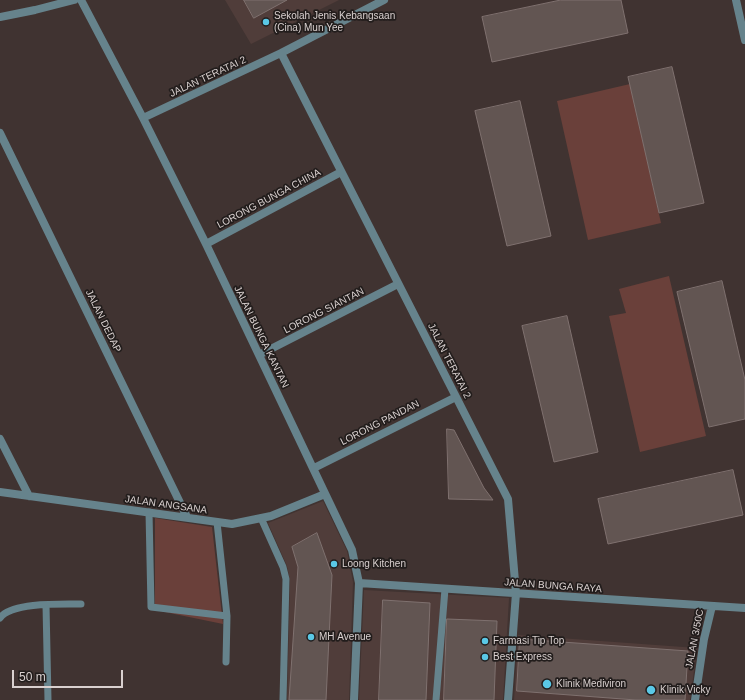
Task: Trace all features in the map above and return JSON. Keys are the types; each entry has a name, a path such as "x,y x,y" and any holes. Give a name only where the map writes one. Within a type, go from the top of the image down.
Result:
{"street":[{"path":"0,17 74,0"},
{"name":"JALAN BUNGA KANTAN","path":"81,0 143,118 206,244 352,550 359,583 354,700"},
{"name":"JALAN TERATAI 2","path":"143,118 281,53 384,0"},
{"path":"736,0 745,40"},
{"name":"JALAN TERATAI 2","path":"281,53 508,499 516,593 508,700"},
{"name":"JALAN DEDAP","path":"0,133 187,518"},
{"name":"LORONG BUNGA CHINA","path":"206,244 341,172"},
{"name":"LORONG SIANTAN","path":"259,356 398,284"},
{"name":"LORONG PANDAN","path":"314,468 456,397"},
{"path":"0,439 28,496"},
{"name":"JALAN ANGSANA","path":"0,492 232,524 271,516 325,494"},
{"name":"JALAN BUNGA RAYA","path":"359,583 745,608"},
{"name":"JALAN 3/50C","path":"695,700 704,640 712,606"}],"lane":[{"path":"150,512 151,607 227,616"},
{"path":"261,518 284,568 286,579 283,700"},
{"path":"217,522 227,616 226,662"},
{"path":"436,700 445,589"},
{"path":"0,618 11,609 46,605 81,604"},
{"path":"46,605 48,700"}],"shaded area":[{"name":"Sekolah Jenis Kebangsaan (Cina) Mun Yee","path":"225,0 339,0 251,44"},
{"path":"630,84 661,223 588,240 557,101"},
{"path":"669,276 706,436 640,452 609,316 626,313 619,289"},
{"name":"MH Avenue","path":"323,501 347,551 353,582 349,700 287,700 290,581 287,566 268,523"},
{"path":"155,518 212,527 223,624 155,610"},
{"path":"364,590 509,598 503,700 359,700"},
{"path":"518,635 697,648 690,700 514,700"}],"building":[{"path":"244,0 287,0 254,18"},
{"path":"561,0 621,0 628,33 492,62 482,17"},
{"path":"672,67 704,203 659,213 628,77"},
{"path":"520,101 551,236 507,246 475,111"},
{"path":"722,281 745,380 745,419 709,427 677,292"},
{"path":"567,316 598,452 554,462 522,326"},
{"path":"447,429 454,430 484,488 493,500 449,499"},
{"path":"733,470 743,515 608,544 598,499"},
{"name":"MH Avenue","path":"317,533 332,575 326,700 289,700 298,567 292,547"},
{"path":"383,600 430,603 426,700 379,700"},
{"path":"447,619 497,621 494,700 444,700"},
{"path":"520,639 688,651 685,700 636,700 517,691"}],"place":[{"name":"Sekolah Jenis Kebangsaan (Cina) Mun Yee","path":"266,22"},
{"name":"Loong Kitchen","path":"334,564"},
{"name":"MH Avenue","path":"311,637"},
{"name":"Farmasi Tip Top","path":"485,641"},
{"name":"Best Express","path":"485,657"},
{"name":"Klinik Mediviron","path":"547,684"},
{"name":"Klinik Vicky","path":"651,690"}]}
